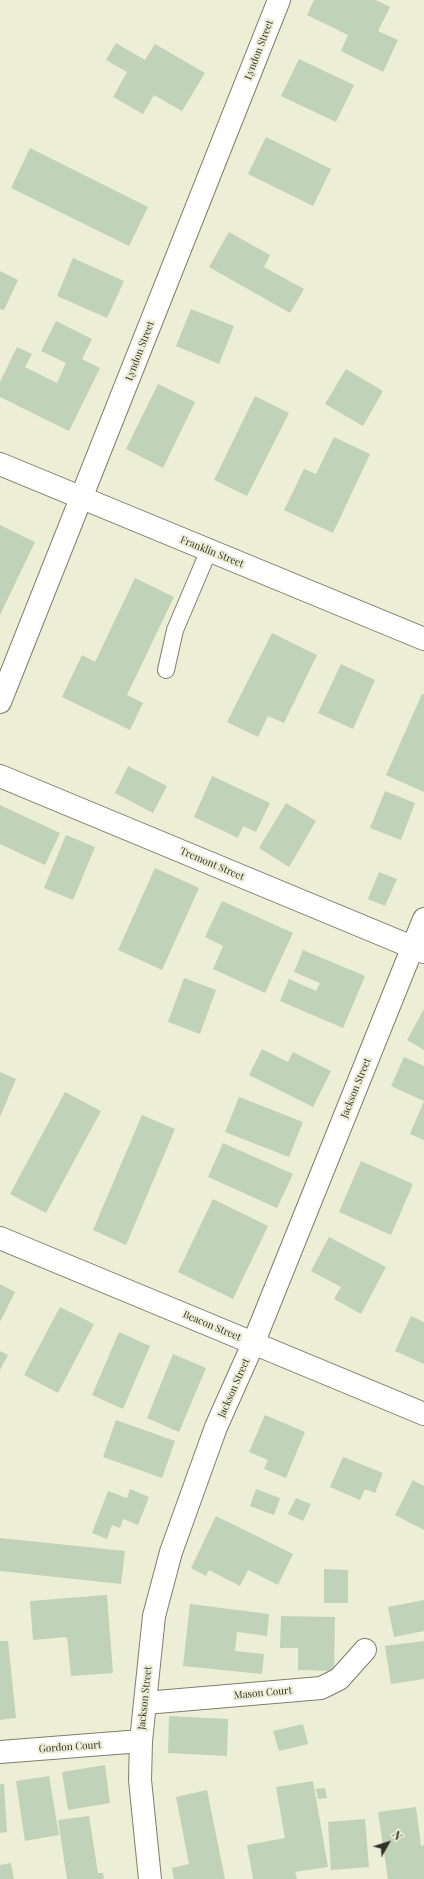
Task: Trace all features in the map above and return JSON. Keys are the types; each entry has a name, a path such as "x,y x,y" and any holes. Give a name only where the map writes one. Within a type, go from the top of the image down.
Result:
{"street":[{"name":"Lyndon Street","path":"0,702 278,0"},
{"name":"Franklin Street","path":"0,464 424,639"},
{"name":"Tremont Street","path":"0,776 418,950"},
{"name":"Jackson Street","path":"150,1879 140,1780 141,1741 154,1616 171,1552 216,1427 253,1344 418,950 424,919"},
{"name":"Beacon Street","path":"0,1238 424,1414"},
{"name":"Mason Court","path":"145,1703 321,1688 339,1679 365,1650"},
{"name":"Gordon Court","path":"0,1752 141,1741"}],"lane":[{"path":"166,670 175,630 209,550"}],"building":[{"path":"314,0 376,0 390,7 378,31 398,40 383,72 341,51 348,35 307,15"},
{"path":"116,43 145,60 155,44 205,73 182,111 154,95 143,114 113,97 127,72 106,60"},
{"path":"299,59 354,85 336,122 281,96"},
{"path":"266,137 331,169 313,206 248,174"},
{"path":"30,148 148,207 129,246 11,188"},
{"path":"229,232 270,255 264,267 304,289 290,313 209,267"},
{"path":"73,258 124,281 107,318 57,296"},
{"path":"0,271 18,280 4,310 0,309"},
{"path":"191,309 234,326 219,364 176,346"},
{"path":"56,321 92,339 82,359 100,368 69,431 0,397 0,382 17,347 32,354 25,367 57,383 66,363 41,351"},
{"path":"346,369 383,391 363,426 325,404"},
{"path":"158,384 195,402 163,468 126,449"},
{"path":"255,396 289,413 247,496 214,480"},
{"path":"334,437 370,454 333,533 284,510 304,469 316,474"},
{"path":"0,525 35,542 0,615"},
{"path":"135,578 174,597 127,695 143,703 130,730 62,697 82,655 95,662"},
{"path":"272,633 317,655 284,723 268,716 258,737 227,722"},
{"path":"341,664 375,680 353,729 318,713"},
{"path":"422,694 424,694 424,792 386,775"},
{"path":"128,766 167,786 153,813 115,793"},
{"path":"212,776 270,803 256,832 243,826 238,838 194,817"},
{"path":"385,791 415,803 401,840 370,828"},
{"path":"286,803 316,821 289,867 259,848"},
{"path":"0,805 60,833 45,865 0,844"},
{"path":"66,835 95,847 73,900 44,888"},
{"path":"155,868 199,888 162,970 118,950"},
{"path":"379,872 397,879 385,906 368,899"},
{"path":"222,901 293,933 265,993 213,969 223,946 205,937"},
{"path":"303,950 365,976 343,1028 280,1001 289,979 316,991 320,983 294,972"},
{"path":"184,978 216,990 200,1034 168,1022"},
{"path":"424,1009 424,1050 407,1040"},
{"path":"262,1049 288,1062 293,1052 331,1071 313,1107 249,1075"},
{"path":"404,1057 424,1066 424,1101 391,1086"},
{"path":"0,1072 16,1079 0,1117"},
{"path":"65,1092 101,1111 46,1213 10,1194"},
{"path":"239,1097 303,1122 289,1157 225,1132"},
{"path":"424,1101 424,1140 410,1134"},
{"path":"142,1115 175,1129 126,1245 93,1230"},
{"path":"223,1143 293,1174 277,1208 208,1177"},
{"path":"361,1161 413,1184 391,1235 339,1212"},
{"path":"213,1199 268,1226 233,1299 178,1272"},
{"path":"329,1237 386,1267 361,1314 334,1299 341,1287 311,1271"},
{"path":"0,1284 15,1292 0,1322"},
{"path":"60,1307 94,1324 58,1393 24,1375"},
{"path":"411,1316 424,1322 424,1364 395,1351"},
{"path":"119,1332 150,1346 123,1409 92,1395"},
{"path":"0,1351 8,1355 0,1370"},
{"path":"173,1354 206,1368 179,1432 147,1418"},
{"path":"265,1415 305,1432 286,1478 264,1469 268,1460 249,1452"},
{"path":"116,1420 175,1441 162,1478 103,1457"},
{"path":"343,1457 383,1473 375,1493 365,1489 360,1500 330,1487"},
{"path":"413,1480 424,1486 424,1530 395,1515"},
{"path":"130,1489 149,1497 138,1525 123,1519 120,1528 112,1525 107,1539 92,1533 108,1491 127,1498"},
{"path":"256,1489 280,1498 274,1515 250,1506"},
{"path":"296,1498 311,1504 303,1521 288,1514"},
{"path":"216,1516 293,1554 278,1585 248,1570 240,1586 209,1570 206,1576 191,1568"},
{"path":"0,1538 125,1551 121,1584 0,1571"},
{"path":"324,1569 348,1570 348,1603 324,1603"},
{"path":"107,1595 113,1673 71,1676 67,1637 33,1640 30,1601"},
{"path":"424,1600 424,1631 394,1637 388,1607"},
{"path":"190,1604 269,1614 267,1636 237,1632 235,1651 264,1654 262,1674 183,1666"},
{"path":"281,1616 335,1617 334,1671 298,1670 298,1648 280,1648"},
{"path":"0,1641 8,1641 16,1718 0,1720"},
{"path":"424,1641 424,1679 391,1684 385,1646"},
{"path":"169,1716 228,1719 227,1756 168,1753"},
{"path":"303,1724 308,1744 279,1751 273,1731"},
{"path":"105,1765 110,1803 68,1810 62,1772"},
{"path":"49,1776 59,1835 25,1841 16,1781"},
{"path":"313,1781 328,1867 295,1872 297,1879 253,1879 247,1845 285,1838 276,1787"},
{"path":"0,1784 4,1784 7,1832 0,1833"},
{"path":"325,1788 327,1798 318,1799 316,1789"},
{"path":"207,1790 225,1879 174,1879 172,1868 189,1864 176,1797"},
{"path":"416,1807 421,1846 424,1845 424,1879 388,1879 378,1812"},
{"path":"89,1816 98,1873 103,1873 104,1879 67,1879 58,1820"},
{"path":"365,1819 369,1867 331,1870 328,1822"},
{"path":"11,1863 14,1879 0,1879 0,1865"}]}
